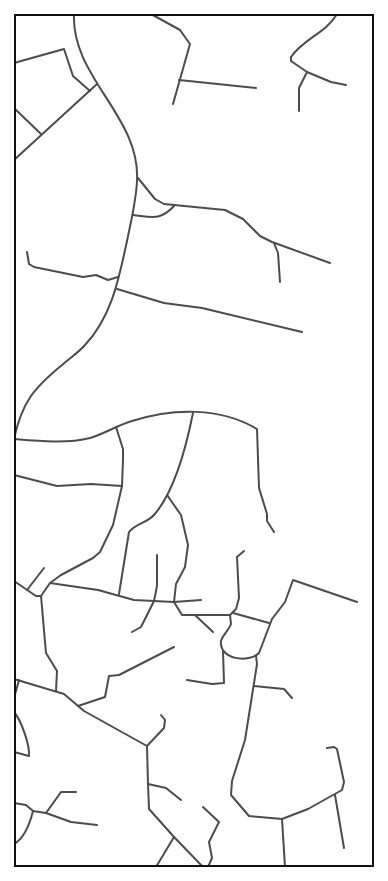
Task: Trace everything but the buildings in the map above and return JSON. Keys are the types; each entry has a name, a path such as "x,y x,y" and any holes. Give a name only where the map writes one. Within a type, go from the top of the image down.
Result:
{"street":[{"path":"74,14 76,39 84,61 128,134 134,153 138,178 133,215 117,289 103,322 84,346 43,381 26,400 19,417 14,439 74,440 90,438 116,426 166,412 224,414 257,429 259,488 267,511 267,521 274,532"},
{"path":"151,14 180,30 190,44 172,104"},
{"path":"337,14 329,24 301,45 290,57 291,61 307,72 331,82 346,85"},
{"path":"14,63 64,49 73,76 90,91"},
{"path":"299,111 299,88 307,72"},
{"path":"179,80 256,88"},
{"path":"14,160 98,84"},
{"path":"14,108 41,135"},
{"path":"138,178 155,199 164,204 214,208 232,213 243,219 260,236 330,263"},
{"path":"133,215 160,218 166,216 175,205"},
{"path":"274,243 278,253 278,277 280,282"},
{"path":"27,252 29,264 34,267 84,277 96,275 108,280 119,277"},
{"path":"117,289 164,303 202,308 302,332"},
{"path":"119,594 129,532 150,520 167,494 194,412"},
{"path":"56,691 57,671 46,653 42,596 50,583 100,552 113,525 122,486 123,449 116,426"},
{"path":"14,475 57,486 91,484 122,486"},
{"path":"167,494 182,517 188,545 185,567 176,584 174,602 181,614 230,615 233,613 240,598 238,557 244,551"},
{"path":"132,632 141,627 154,601 157,586 157,555"},
{"path":"27,590 44,568"},
{"path":"327,748 334,747 337,749 344,782 342,790 335,794 282,819 248,816 231,795 232,781 243,749 254,685 256,656 270,623 285,602 293,580 357,602"},
{"path":"14,581 36,596 42,596"},
{"path":"50,583 119,594 134,600 174,602 201,600"},
{"path":"233,613 270,623"},
{"path":"195,615 213,632"},
{"path":"187,680 212,684 224,683 221,641 231,624 230,615"},
{"path":"78,706 104,697 109,676 118,675 174,647"},
{"path":"223,649 235,658 256,656"},
{"path":"14,679 56,691 78,706 148,746"},
{"path":"14,698 19,680"},
{"path":"254,685 284,689 292,698"},
{"path":"14,712 20,719 29,748 29,756 14,752"},
{"path":"161,715 165,720 164,728 148,746 149,809 203,867"},
{"path":"148,784 166,788 181,800"},
{"path":"46,813 62,792 76,792"},
{"path":"335,794 344,848"},
{"path":"14,803 26,806 33,811 46,813 71,822 97,825"},
{"path":"203,807 219,822 209,842 212,858 208,867"},
{"path":"14,844 24,835 33,811"},
{"path":"282,819 285,867"},
{"path":"156,867 174,837"},
{"path":"73,867 82,867"}]}
